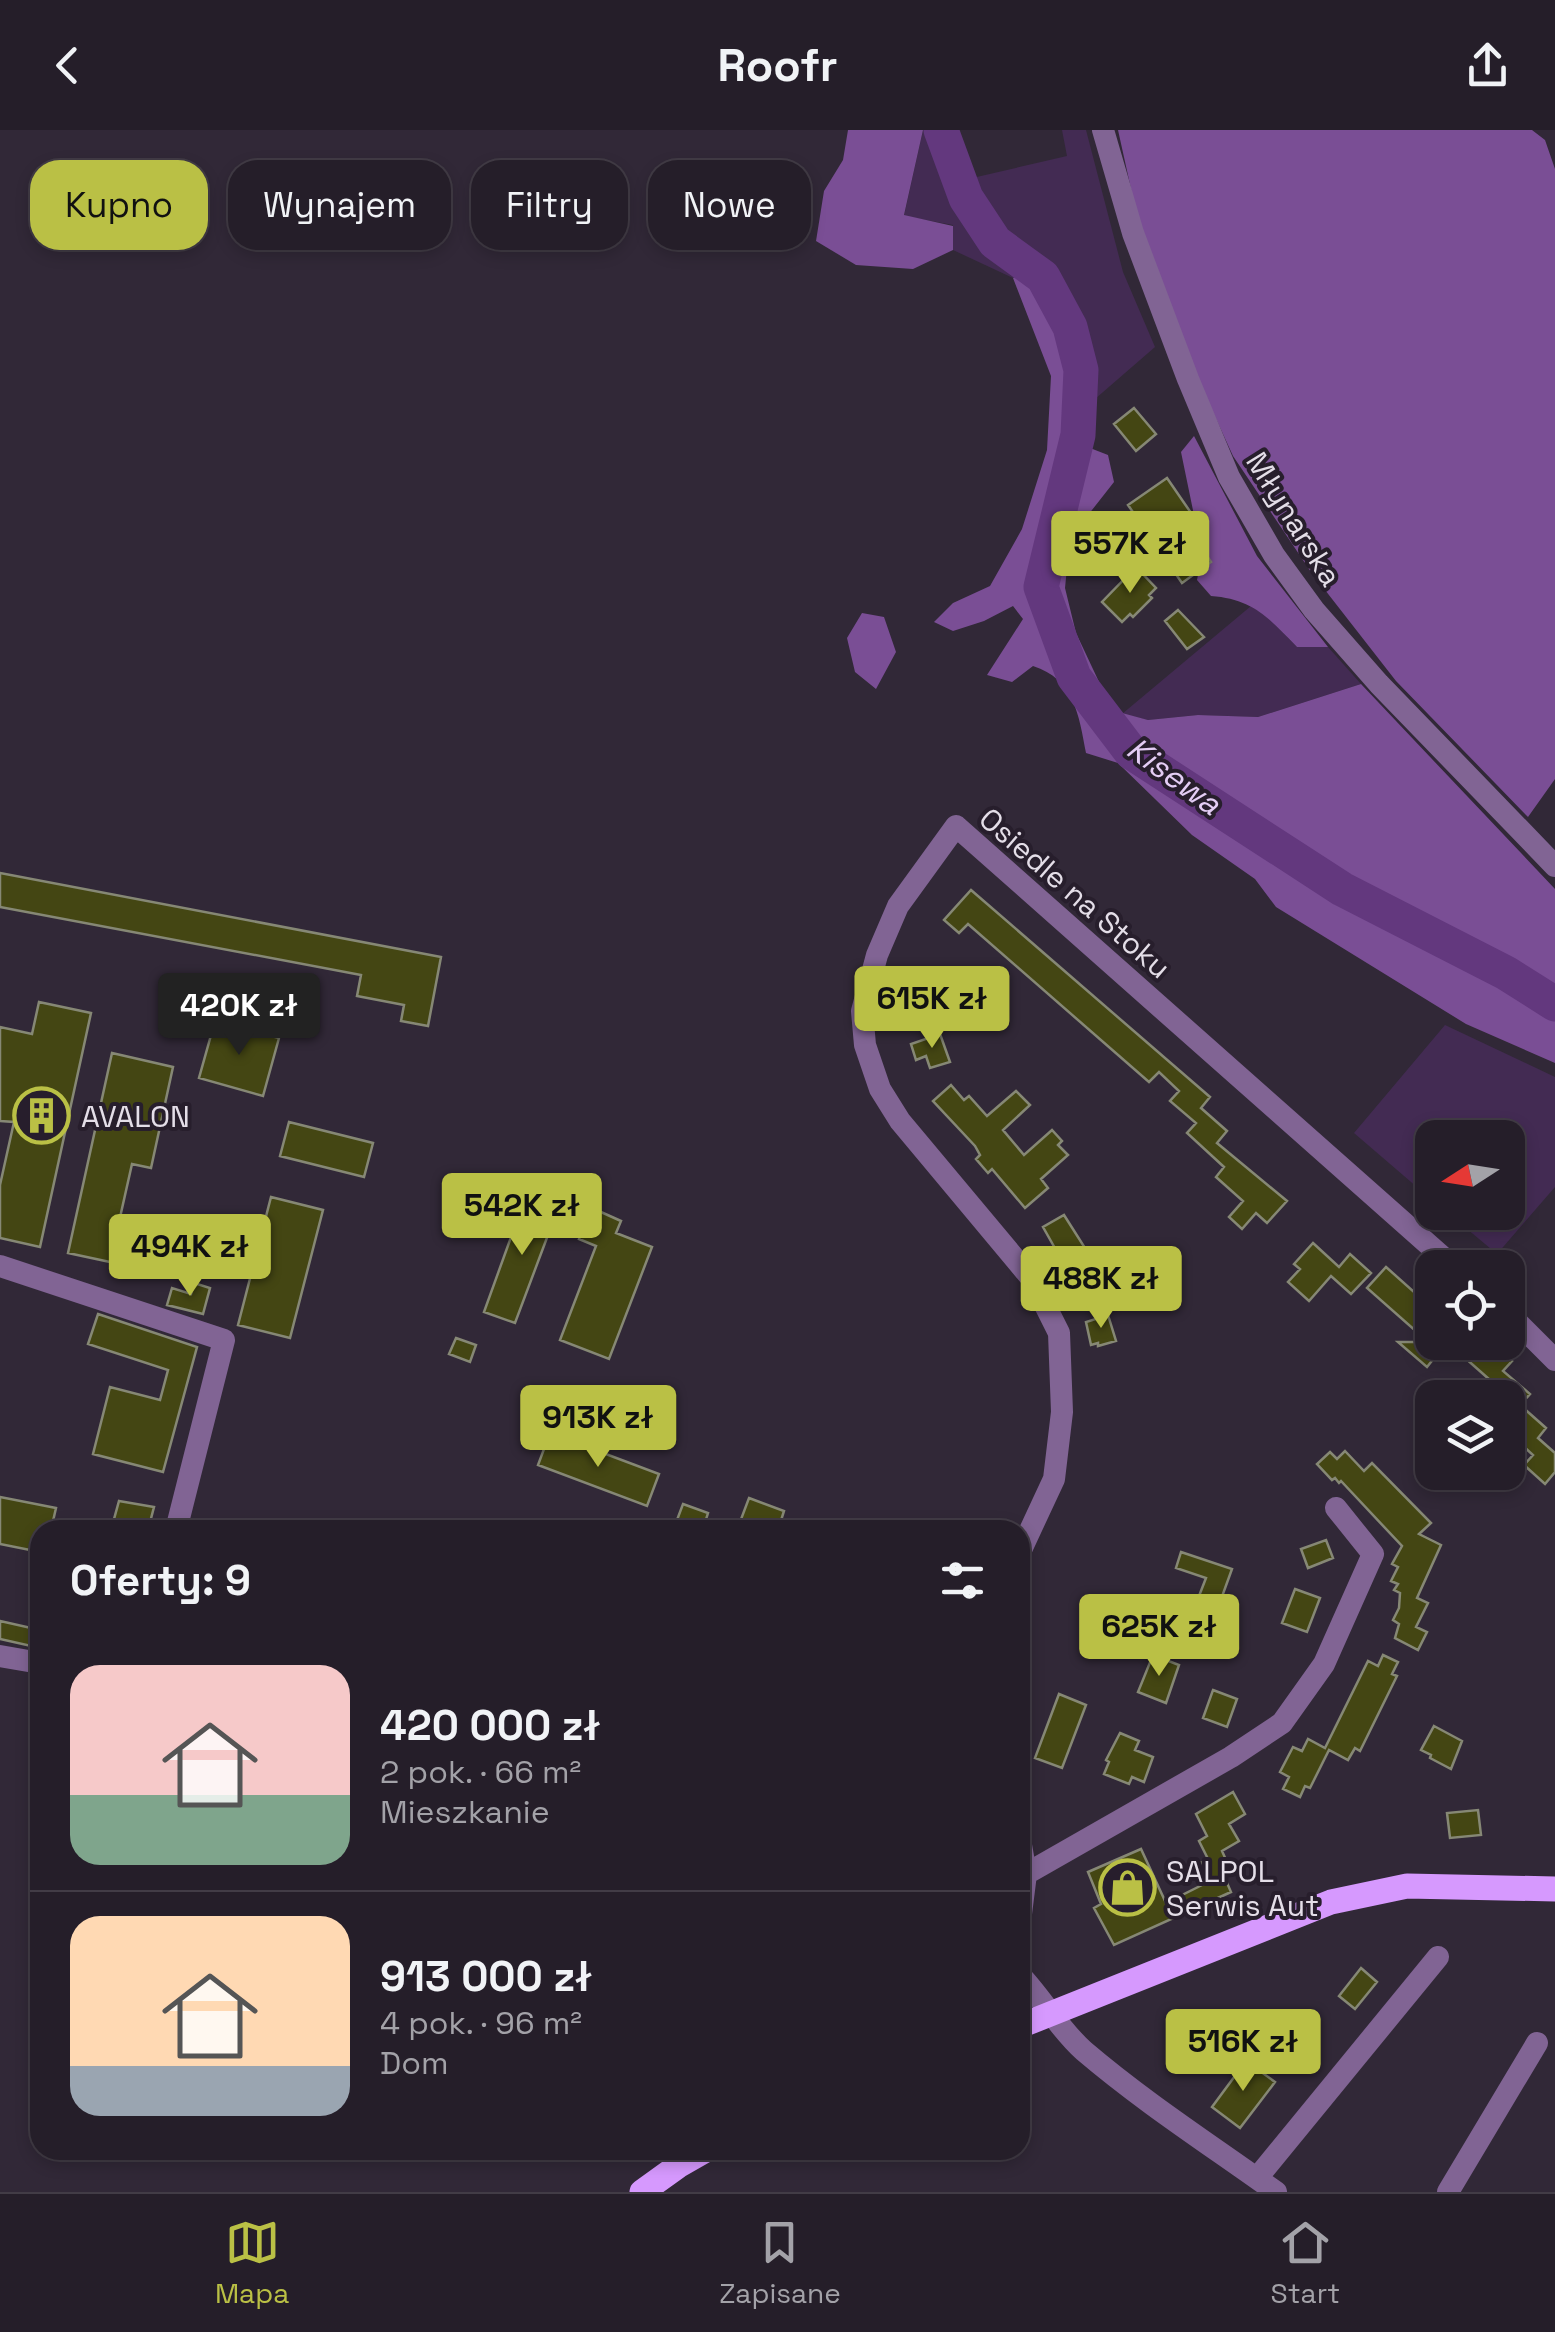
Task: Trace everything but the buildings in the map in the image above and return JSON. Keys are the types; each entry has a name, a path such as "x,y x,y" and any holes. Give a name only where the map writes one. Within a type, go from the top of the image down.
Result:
{"main road":[{"path":"1030,2022 1331,1902 1368,1892 1407,1886 1555,1889"},
{"path":"642,2192 688,2160"}],"street":[{"name":"Młynarska","path":"1103,130 1128,216 1188,379 1229,477 1274,555 1314,610 1379,684 1555,866"},
{"name":"Osiedle na Stoku","path":"1030,1531 1054,1479 1062,1412 1060,1333 1032,1278 900,1121 880,1089 865,1045 862,1011 877,955 898,906 956,826 1436,1250"},
{"path":"0,1266 224,1340 179,1520"},
{"path":"1525,1331 1555,1360"},
{"path":"1030,1872 1232,1758 1282,1723 1324,1664 1372,1554 1336,1508"},
{"path":"0,1656 30,1661"},
{"path":"1030,1988 1084,2051 1267,2185 1438,1957"},
{"path":"1448,2192 1537,2043"}],"shaded area":[{"path":"848,130 923,130 904,215 953,226 953,250 913,269 856,265 816,241 824,191 843,160"},
{"path":"923,130 953,130 968,179 1067,156 1062,130 1086,130 1123,272 1155,347 1095,399 1089,342 1042,262 1013,278 953,250 953,225 904,216"},
{"path":"1118,130 1532,130 1545,140 1555,169 1555,779 1528,817 1396,681 1311,572 1233,456 1187,355 1139,225"},
{"path":"1041,262 1059,285 1082,328 1092,371 1090,448 1108,455 1114,482 1070,538 1065,588 1076,633 1100,684 1122,713 1148,720 1198,715 1258,717 1361,684 1555,889 1555,1063 1466,1024 1276,907 1255,879 1192,835 1118,763 1086,753 1072,700 1047,672 1033,666 1012,682 987,675 1023,619 1013,606 953,631 934,622 953,603 990,586 1022,529 1047,450 1051,376 1013,278"},
{"path":"1194,436 1257,556 1328,647 1297,647 1259,612 1238,601 1211,596 1197,580 1202,554 1181,452"},
{"path":"1251,606 1266,615 1297,647 1328,647 1361,684 1258,717 1198,715 1148,720 1122,714"},
{"path":"862,613 884,617 896,652 876,689 855,672 847,638"},
{"path":"1445,1025 1555,1077 1555,1187 1525,1222 1525,1120 1415,1120 1415,1185 1354,1133"},
{"path":"1468,1230 1518,1230 1500,1250 1492,1250"}],"waterway":[{"name":"Kisewa","path":"941,130 966,198 995,242 1043,277 1070,327 1081,370 1078,435 1041,587 1074,677 1131,752 1342,889 1506,973 1555,1004"}],"place":[{"name":"AVALON","path":"42,1116"},
{"name":"SALPOL Serwis Aut","path":"1127,1888"}]}
